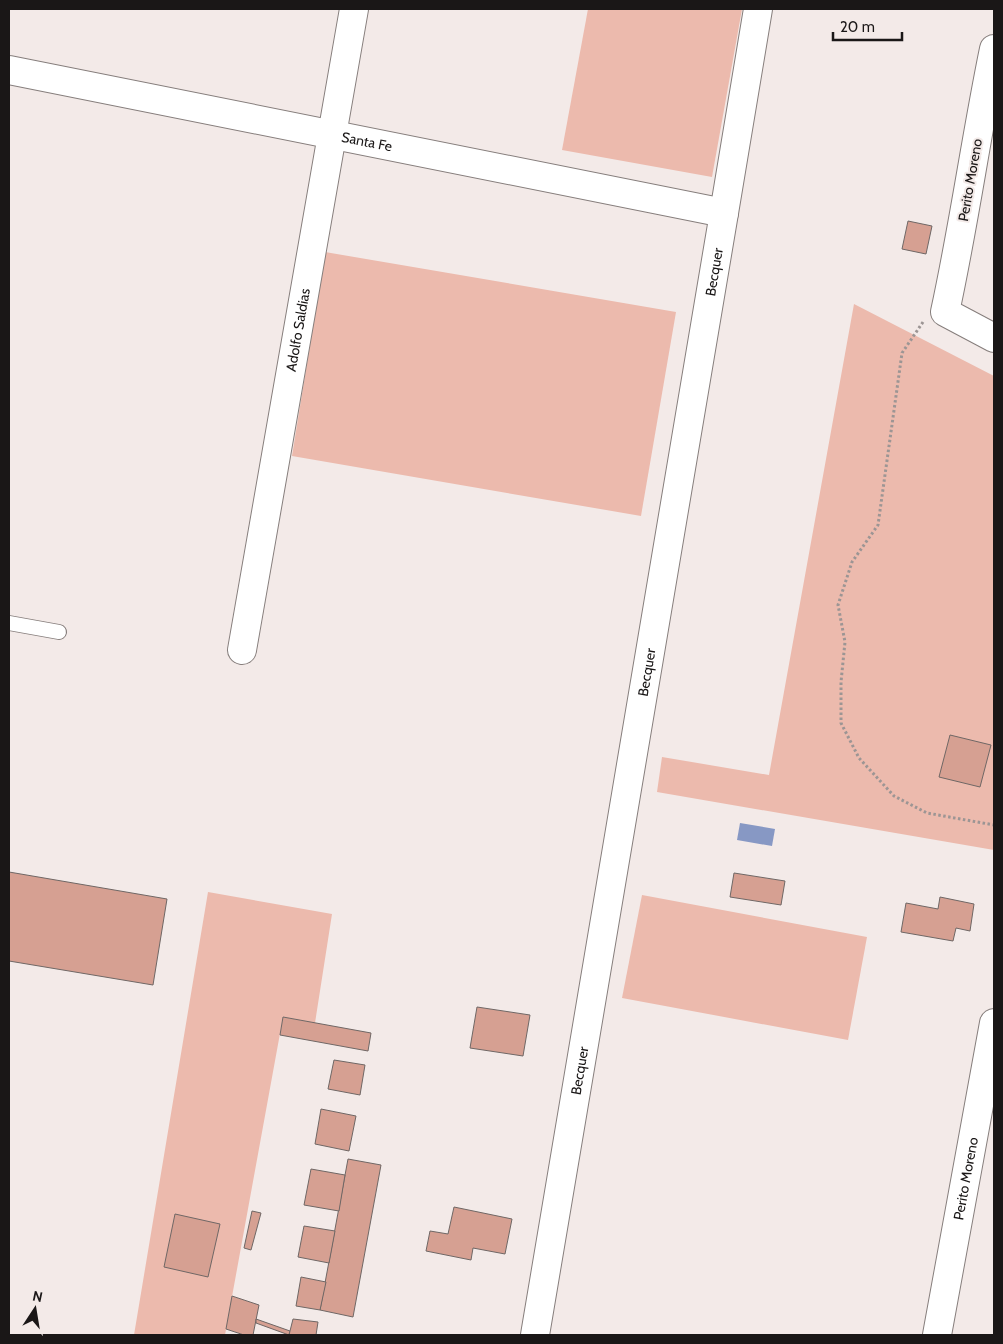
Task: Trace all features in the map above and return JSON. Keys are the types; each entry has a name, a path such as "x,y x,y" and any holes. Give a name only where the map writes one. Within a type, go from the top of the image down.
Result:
{"street":[{"name":"Adolfo Saldias","path":"242,650 354,9"},
{"name":"Becquer","path":"535,1335 758,9"},
{"name":"Perito Moreno","path":"945,312 994,49"},
{"name":"Santa Fe","path":"9,70 724,213"},
{"path":"945,312 994,338"},
{"name":"Perito Moreno","path":"937,1335 994,1023"}],"lane":[{"path":"9,624 60,632"}],"path":[{"path":"945,312 926,317 902,353 878,525 852,562 838,605 845,642 841,682 841,723 859,758 894,796 927,813 994,825"}],"shaded area":[{"path":"588,9 742,9 712,177 562,150"},
{"path":"325,252 676,312 641,516 292,456"},
{"path":"854,304 994,376 994,850 657,792 662,757 769,775"},
{"path":"208,892 332,914 315,1023 283,1017 225,1335 134,1335"},
{"path":"642,895 867,937 848,1040 622,998"}],"water":[{"path":"740,823 775,829 772,846 737,840"}],"building":[{"path":"908,221 932,226 926,254 902,249"},
{"path":"950,735 991,745 980,787 939,777"},
{"path":"9,872 167,899 153,985 9,961"},
{"path":"734,873 785,881 781,905 730,897"},
{"path":"940,897 974,904 970,931 956,928 953,941 901,932 906,903 938,909"},
{"path":"477,1007 530,1015 523,1056 470,1048"},
{"path":"283,1017 371,1033 368,1051 280,1035"},
{"path":"334,1060 365,1065 360,1095 328,1089"},
{"path":"321,1109 356,1116 349,1151 315,1144"},
{"path":"348,1159 381,1165 353,1317 320,1310"},
{"path":"311,1169 345,1175 339,1211 304,1205"},
{"path":"454,1207 512,1219 505,1254 473,1248 471,1260 426,1251 430,1231 448,1234"},
{"path":"252,1211 261,1213 251,1250 244,1248"},
{"path":"175,1214 220,1224 208,1277 164,1267"},
{"path":"304,1226 335,1231 329,1263 298,1257"},
{"path":"301,1277 326,1282 320,1310 296,1306"},
{"path":"232,1296 259,1305 253,1335 244,1335 226,1329"},
{"path":"256,1319 290,1331 289,1335 256,1323"},
{"path":"293,1319 318,1322 316,1335 289,1335"}]}
